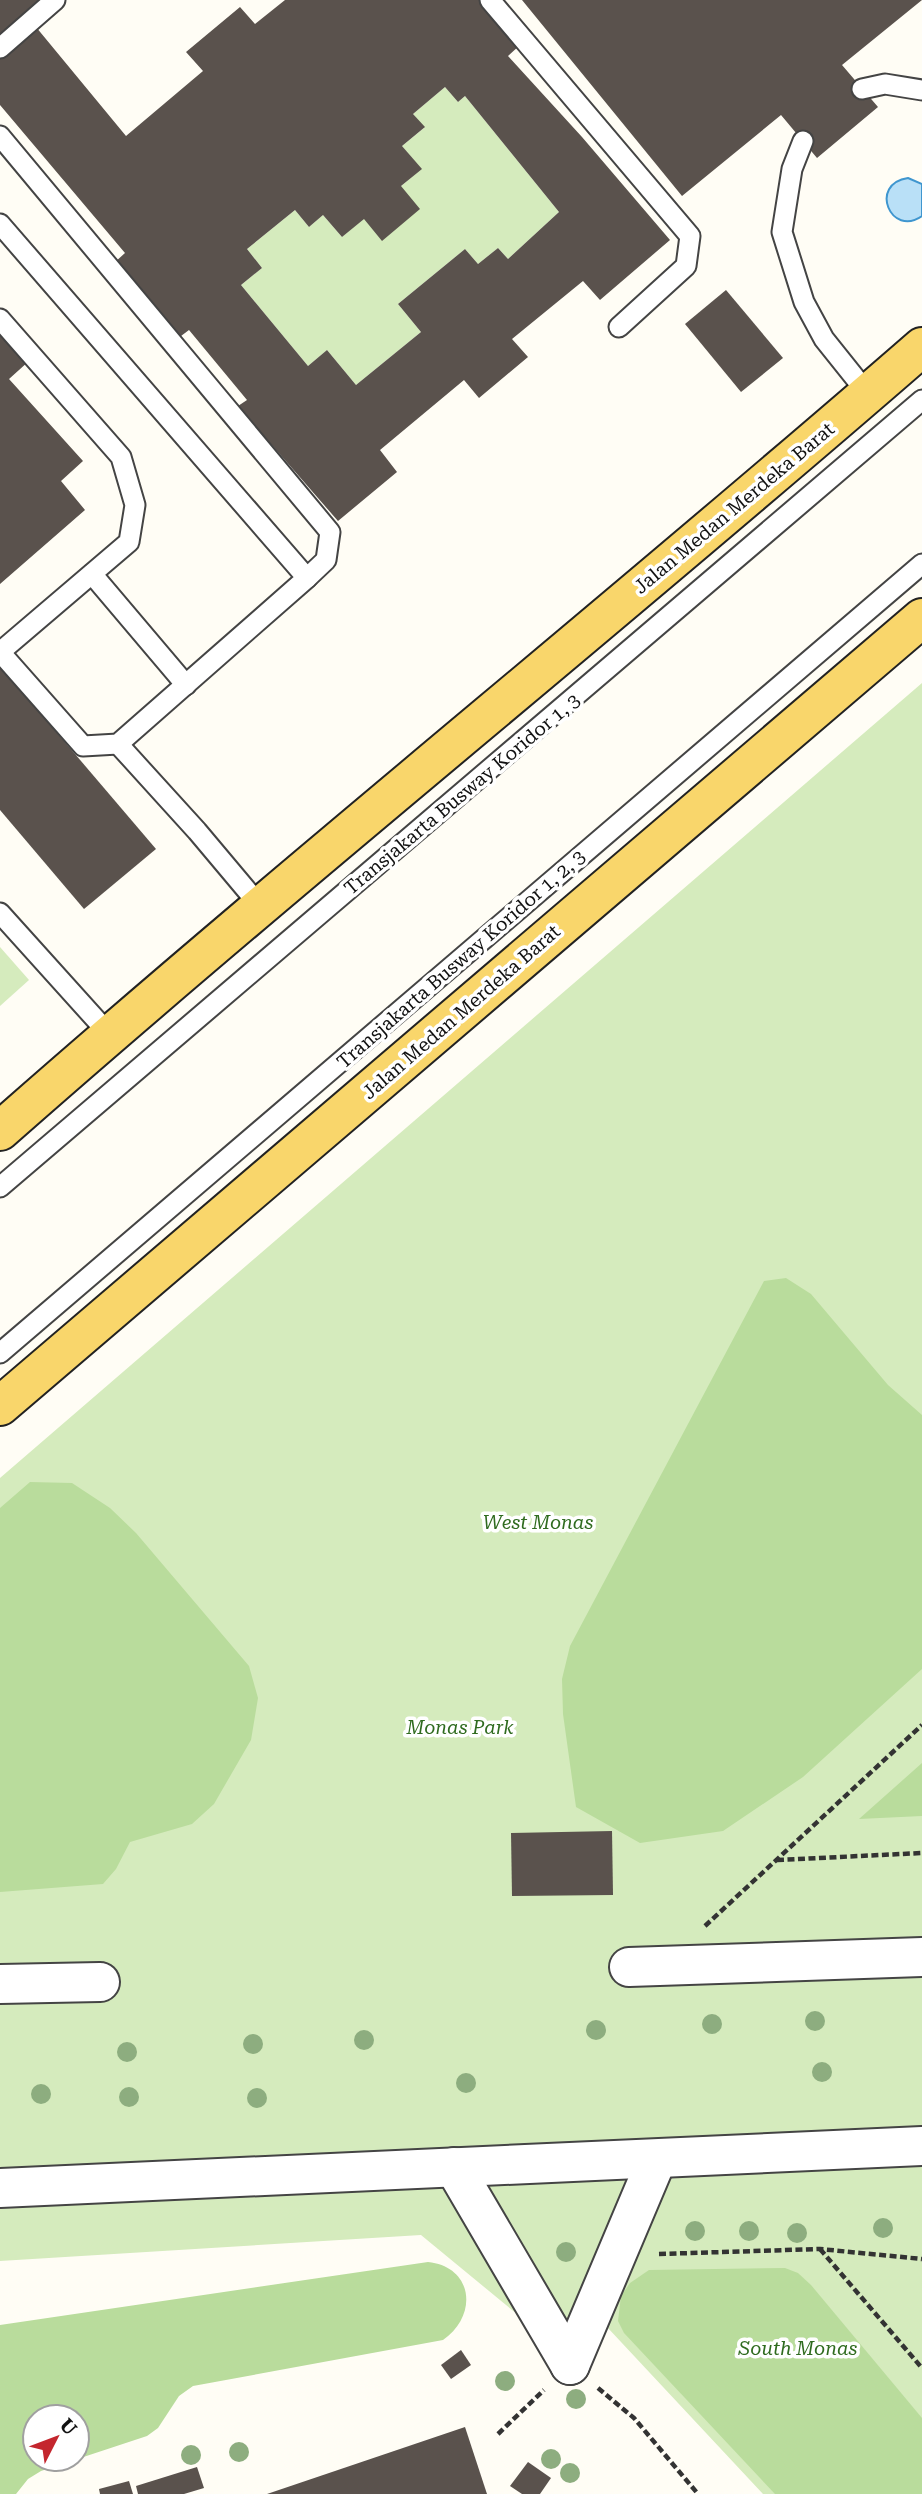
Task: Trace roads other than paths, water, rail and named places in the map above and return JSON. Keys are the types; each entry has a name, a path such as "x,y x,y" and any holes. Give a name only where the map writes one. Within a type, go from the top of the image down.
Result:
{"main road":[{"name":"Jalan Medan Merdeka Barat","path":"0,1131 109,1034 762,486 922,346"},
{"name":"Jalan Medan Merdeka Barat","path":"0,1406 922,618"}],"street":[{"path":"645,1967 922,1957"},
{"path":"0,1984 100,1982"},
{"path":"0,2188 922,2146"},
{"path":"454,2167 570,2365 657,2159"}],"lane":[{"path":"0,48 55,0"},
{"path":"490,0 690,236 686,266 618,327"},
{"path":"862,89 886,84 922,90"},
{"path":"0,136 330,532 326,560 118,744 83,746 0,652 130,542 135,506 121,457 0,319"},
{"path":"803,141 792,169 782,232 803,302 824,339 868,394"},
{"path":"0,224 307,578"},
{"name":"Transjakarta Busway Koridor 1, 3","path":"0,1187 922,400"},
{"name":"Transjakarta Busway Koridor 1, 2, 3","path":"0,1353 922,564"},
{"path":"92,574 186,685"},
{"path":"118,744 260,906"},
{"path":"0,913 109,1034"}],"water":[{"path":"908,178 922,184 922,216 911,221 901,220 893,215 888,208 887,198 889,190 896,182"}],"park label":[{"name":"West Monas","path":"538,1522"},
{"name":"Monas Park","path":"460,1727"},
{"name":"South Monas","path":"798,2348"}]}
